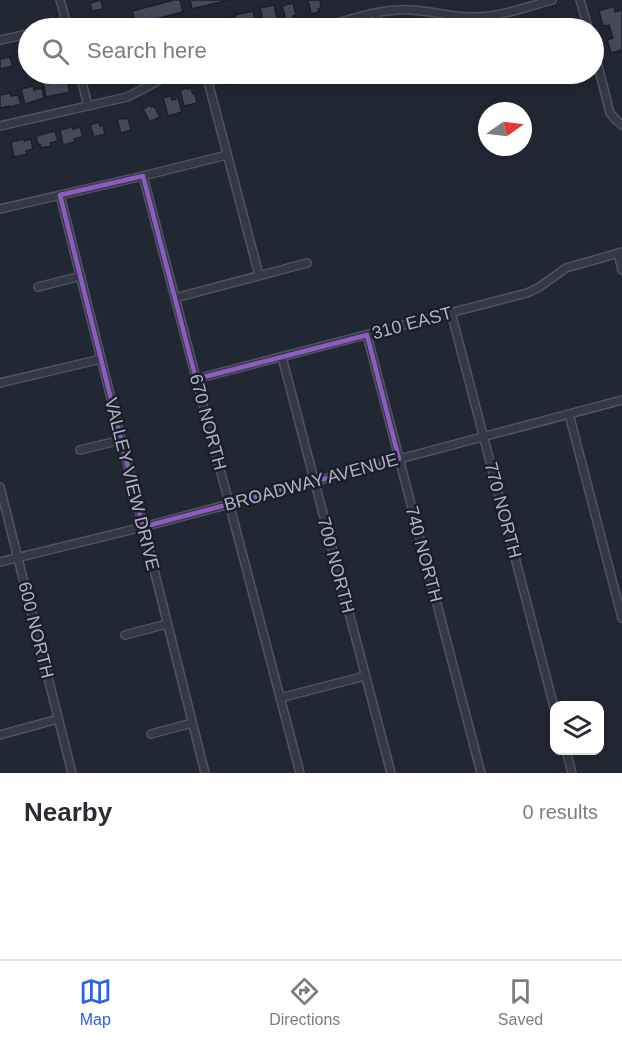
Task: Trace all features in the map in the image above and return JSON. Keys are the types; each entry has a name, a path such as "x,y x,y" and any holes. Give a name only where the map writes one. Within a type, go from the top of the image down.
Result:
{"street":[{"path":"60,0 65,18"},
{"path":"357,18 376,13 413,9 477,17 494,15 552,0"},
{"path":"580,0 585,18"},
{"path":"376,13 377,18"},
{"path":"0,40 18,36"},
{"path":"82,84 88,106"},
{"path":"0,126 134,94 152,84"},
{"path":"209,84 259,275"},
{"path":"603,84 610,113 622,125"},
{"path":"0,209 227,155"},
{"name":"670 NORTH","path":"143,176 300,773"},
{"name":"VALLEY VIEW DRIVE","path":"60,195 205,773"},
{"path":"620,253 622,270"},
{"name":"310 EAST","path":"196,379 531,292 566,268 620,253"},
{"path":"175,298 307,263"},
{"path":"38,287 81,276"},
{"name":"770 NORTH","path":"451,312 553,701"},
{"name":"740 NORTH","path":"367,335 481,773"},
{"name":"700 NORTH","path":"282,357 391,773"},
{"path":"0,383 101,358"},
{"name":"BROADWAY AVENUE","path":"0,562 622,400"},
{"path":"569,414 622,618"},
{"path":"80,450 121,440"},
{"name":"600 NORTH","path":"0,487 72,773"},
{"path":"125,635 167,624"},
{"path":"280,698 365,676"},
{"path":"0,735 58,719"},
{"path":"151,734 192,723"},
{"path":"567,755 572,773"}],"highlighted area":[{"path":"143,176 196,379 367,335 399,459 143,527 60,195"}],"building":[{"path":"101,0 103,9 92,11 90,3"},
{"path":"180,0 183,12 160,18 134,18 132,11"},
{"path":"190,0 229,0 192,9"},
{"path":"308,0 320,0 319,12 311,14"},
{"path":"293,3 296,15 293,16 294,18 285,18 282,6"},
{"path":"274,5 277,18 262,18 260,8"},
{"path":"614,6 615,12 622,10 622,50 611,53 607,40 613,38 609,25 604,26 604,18 601,18 599,11"},
{"path":"253,11 255,18 236,18 235,15"},
{"path":"10,57 13,66 0,69 0,59"},
{"path":"43,84 68,84 70,92 46,97"},
{"path":"33,86 34,90 42,88 44,98 25,104 21,89"},
{"path":"191,88 195,94 197,103 184,106 180,90"},
{"path":"10,93 11,96 18,95 21,104 0,108 0,95"},
{"path":"171,96 172,100 178,98 182,112 168,116 163,98"},
{"path":"150,105 154,106 160,117 150,122 143,109"},
{"path":"128,118 131,130 121,133 117,120"},
{"path":"95,123 103,125 105,134 94,137 90,125"},
{"path":"72,127 73,129 80,127 83,137 63,145 60,130"},
{"path":"55,131 58,141 50,143 51,146 41,148 40,144 38,145 36,136"},
{"path":"24,139 24,141 31,139 33,149 26,151 27,154 14,157 11,142"}]}
